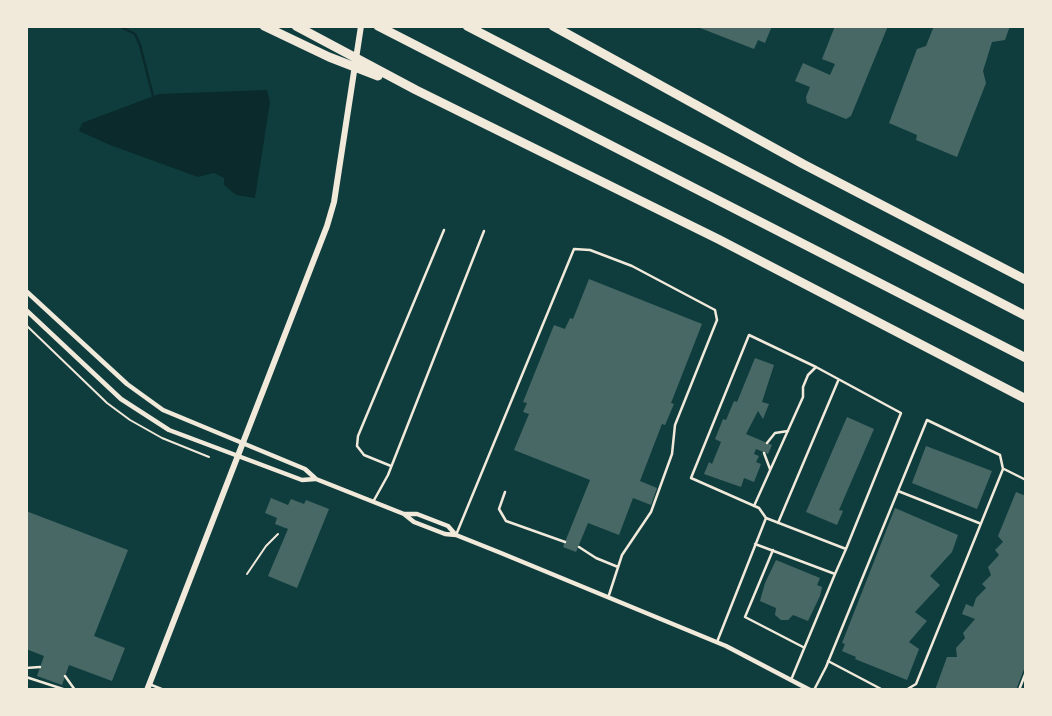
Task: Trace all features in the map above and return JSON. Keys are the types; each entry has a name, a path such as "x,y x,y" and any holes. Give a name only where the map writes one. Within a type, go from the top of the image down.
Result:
{"highway":[{"path":"264,26 329,57 416,90"},
{"path":"296,26 416,90 718,239 1026,399"},
{"path":"378,26 1026,358"},
{"path":"467,26 1026,316"},
{"path":"553,26 803,164 1026,280"}],"street":[{"path":"148,687 327,226 334,202 361,26"},
{"path":"26,291 127,384 163,410 305,469 316,479 404,514 414,522 445,534 456,535 717,643 812,690"},
{"path":"26,310 121,399 169,430 302,480 316,479"},
{"path":"404,514 417,514 448,526 456,535"}],"lane":[{"path":"391,467 364,455 357,446 358,436 444,230"},
{"path":"373,502 391,467 484,231"},
{"path":"456,535 574,249 590,250 632,266 715,310 718,320 675,425 673,454 651,512 622,555 608,597"},
{"path":"790,680 846,549 901,413 816,367 749,335 691,478 760,508 766,518 846,549"},
{"path":"754,506 803,397 803,387 808,375 816,367"},
{"path":"778,523 838,379"},
{"path":"812,690 828,661 927,420 1000,454 1003,469 916,684 906,690"},
{"path":"767,443 775,433 788,431"},
{"path":"764,453 770,470"},
{"path":"1003,469 1026,480"},
{"path":"896,491 979,523"},
{"path":"505,492 499,509 506,521 565,542"},
{"path":"717,643 766,518"},
{"path":"755,544 835,574"},
{"path":"579,547 618,567"},
{"path":"773,550 745,617 803,647"},
{"path":"828,661 883,690"},
{"path":"26,668 40,667"},
{"path":"1019,690 1026,672"},
{"path":"65,676 75,690"},
{"path":"26,677 66,690"},
{"path":"916,684 918,690"},
{"path":"148,687 164,690"}],"path":[{"path":"247,574 266,546 278,534"}],"water":[{"path":"267,90 270,102 255,198 236,195 224,185 224,178 214,173 198,177 79,131 82,123 159,94"}],"building":[{"path":"695,26 772,26 765,43 758,40 754,49"},
{"path":"835,26 888,26 851,116 846,119 807,103 810,87 795,81 803,63 830,75 835,64 822,59"},
{"path":"934,26 1010,26 1005,40 992,42 983,71 986,83 957,157 916,140 917,135 889,123 917,49 926,46"},
{"path":"589,279 702,324 671,403 674,404 665,425 662,424 640,481 657,488 651,505 633,498 619,535 588,523 576,552 563,547 590,480 514,450 529,414 523,412 527,403 523,402 554,325 565,329 570,318 573,319"},
{"path":"755,358 774,365 762,402 769,404 763,419 758,411 746,434 772,445 768,454 756,449 754,454 759,456 756,462 761,464 754,482 744,478 741,487 704,474 709,462 712,464 721,442 715,439 723,419 726,420 734,401 737,402"},
{"path":"847,417 874,429 839,510 843,511 837,525 806,512"},
{"path":"926,446 992,471 977,509 912,483"},
{"path":"1016,492 1026,496 1026,664 1016,690 935,690 947,657 957,657 956,648 965,638 963,633 975,619 962,614 966,604 973,607 976,598 986,588 982,584 991,575 988,567 999,555 995,550 1003,542 998,536"},
{"path":"271,498 288,505 291,499 304,504 306,500 329,509 297,588 268,576 288,529 275,524 277,518 265,513"},
{"path":"895,508 958,535 952,552 930,576 940,585 915,612 927,621 909,642 919,649 907,680 842,651 845,644 842,643"},
{"path":"26,511 128,550 94,636 125,648 112,681 69,665 62,685 37,676 44,656 26,649"},
{"path":"776,560 820,578 817,585 822,587 820,596 808,621 793,615 788,620 781,620 775,615 776,608 760,601"}],"waterway":[{"path":"119,26 135,34 153,96"}]}
